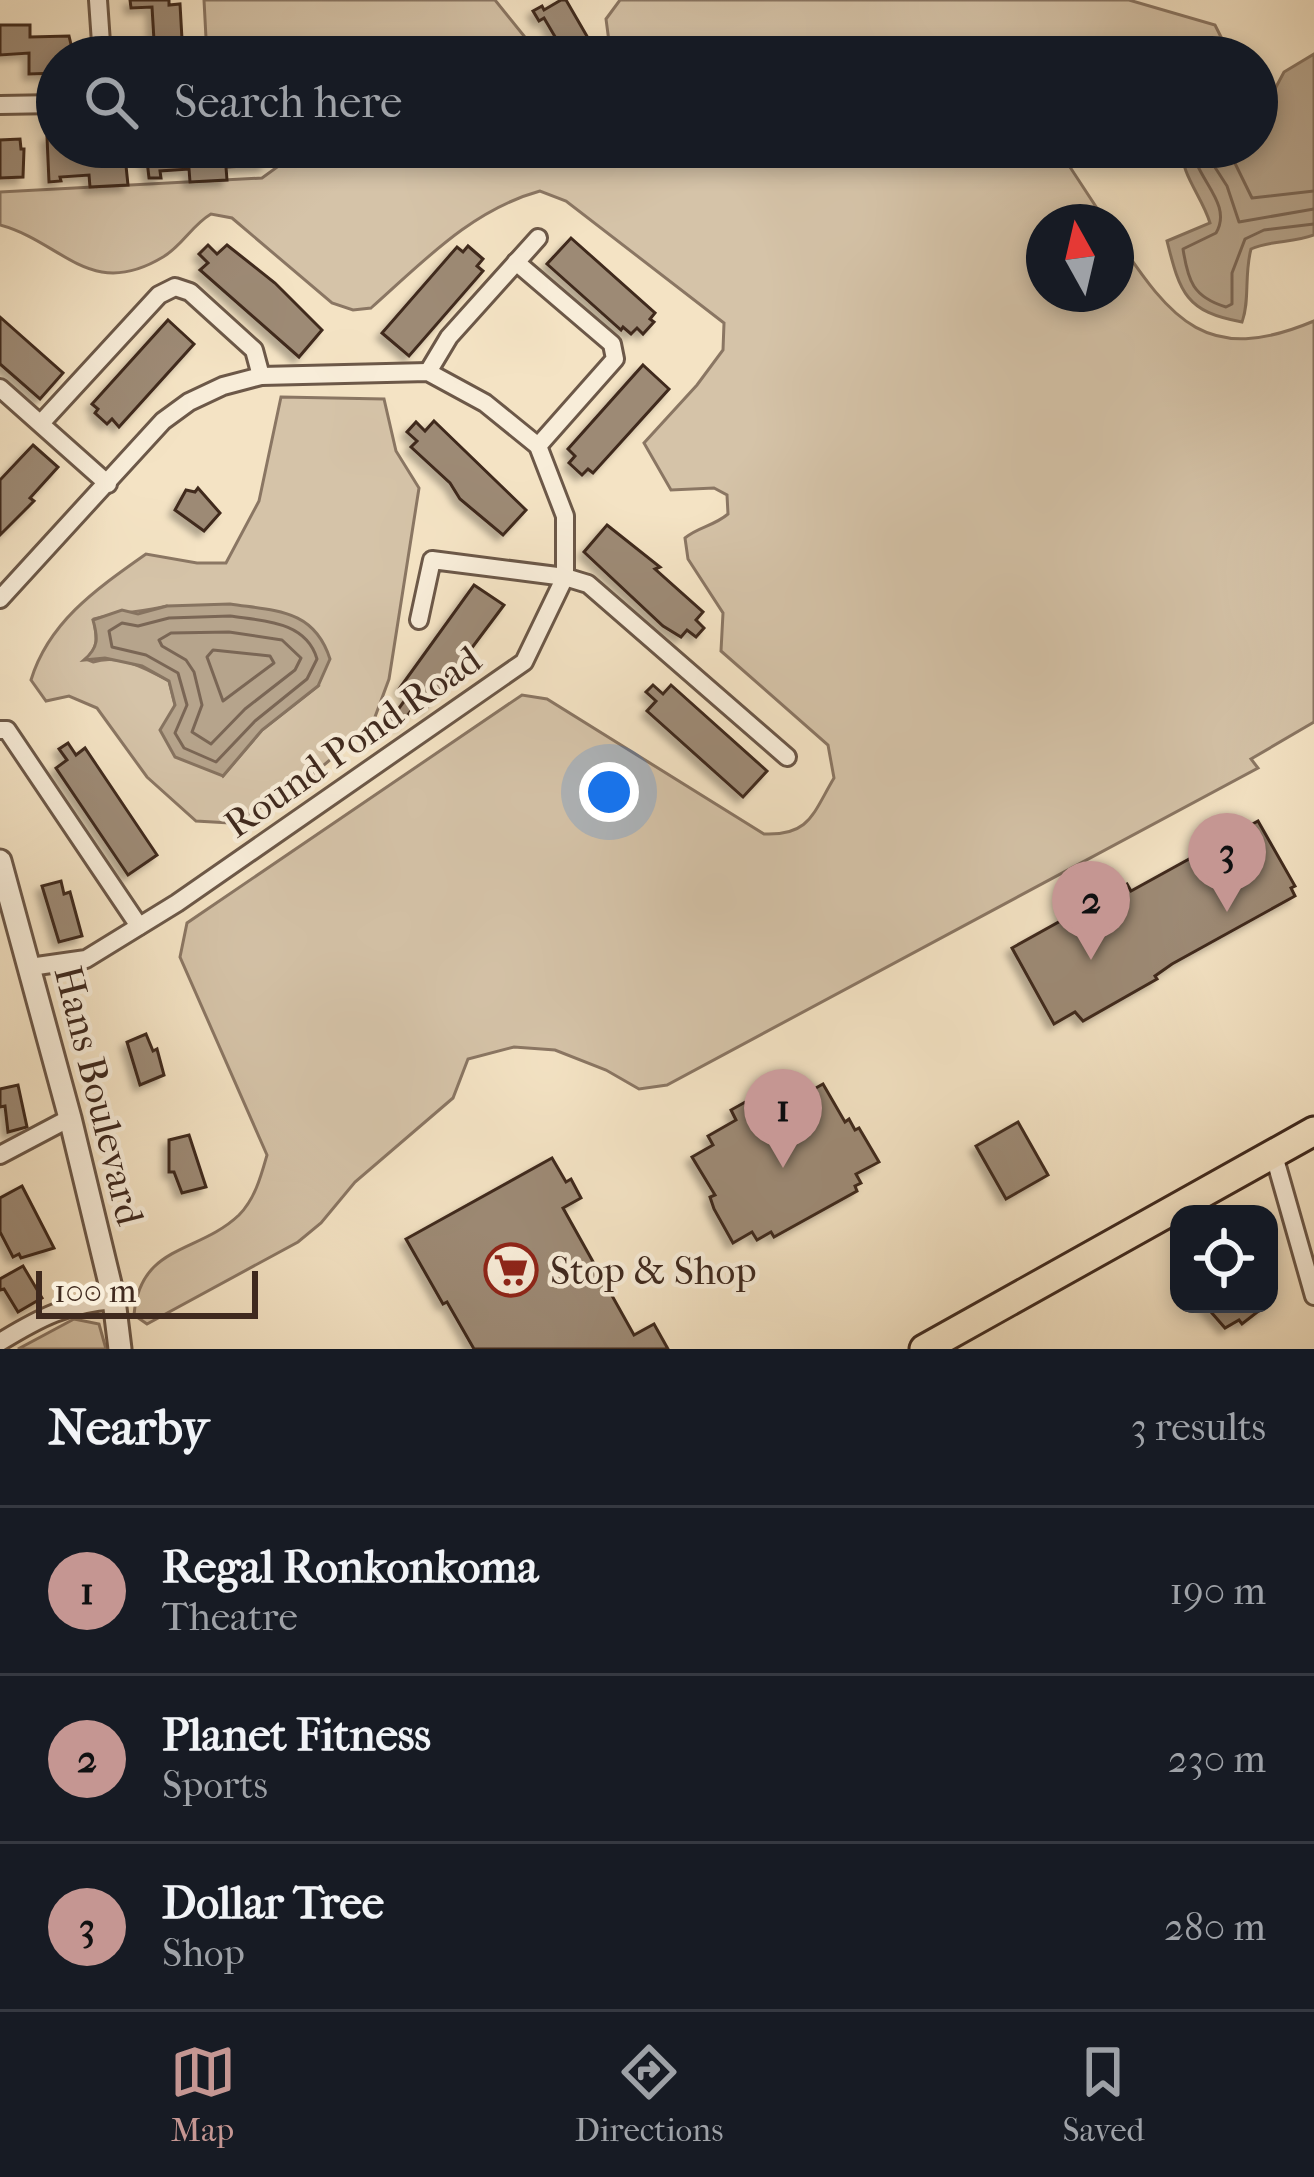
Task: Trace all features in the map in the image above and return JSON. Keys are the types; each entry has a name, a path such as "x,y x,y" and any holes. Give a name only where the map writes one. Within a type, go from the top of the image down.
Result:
{"main road":[{"path":"924,1349 1314,1131"}],"street":[{"path":"98,0 101,36"},
{"path":"0,105 36,104"},
{"path":"428,372 449,337 538,238"},
{"path":"516,262 612,344 615,358 538,446"},
{"path":"42,422 159,296 175,287 190,292 254,350 261,376"},
{"name":"Round Pond Road","path":"0,599 163,421 223,386 261,376 428,372 485,403 538,446 565,516 565,577 524,662 140,926 86,959 30,967"},
{"path":"0,388 108,484"},
{"name":"Round Pond Road","path":"419,620 432,560 588,584 787,757"},
{"path":"0,730 7,730 140,926"},
{"name":"Hans Boulevard","path":"0,861 70,1118 114,1300 119,1349"},
{"path":"0,1155 70,1118"},
{"path":"1273,1152 1314,1296"},
{"path":"0,1342 76,1303 114,1300"}],"shaded area":[{"path":"204,0 495,0 524,36 206,36"},
{"path":"620,0 1129,0 1215,25 1220,36 608,36 606,19"},
{"path":"276,168 1071,168 1094,204 1026,204 1026,312 1134,312 1134,262 1175,312 1219,336 1246,339 1314,321 1314,722 1251,759 1258,768 667,1085 639,1089 555,1050 514,1047 468,1059 453,1098 355,1182 298,1242 147,1324 134,1315 147,1275 159,1262 223,1228 245,1209 267,1155 180,957 187,923 522,695 547,699 764,834 801,826 815,812 834,778 828,745 721,651 723,613 688,559 685,538 728,514 727,495 714,488 671,490 644,443 723,350 724,323 566,201 540,191 492,211 449,239 371,308 353,310 332,303 232,218 211,214 163,257 138,269 96,271 0,225 0,192 262,178"},
{"path":"281,397 384,399 396,451 419,488 389,679 372,725 289,794 230,823 196,821 147,777 97,708 69,696 46,701 31,680 63,623 110,580 146,554 226,563 259,501","holes":["167,606 318,686 262,730 223,776 175,705 169,681 123,661 86,659 95,645 94,619"]},
{"path":"74,1319 99,1324 106,1349 18,1349"}],"water":[{"path":"1314,54 1314,235 1251,249 1242,322 1208,312 1188,297 1167,241 1210,223 1185,168 1278,168 1278,83 1284,72"},
{"path":"230,604 278,611 303,621 314,630 330,659 318,686 262,730 223,776 175,757 160,730 175,705 169,681 142,666 105,658 84,660 96,642 93,620 122,610 138,614 167,606"}],"building":[{"path":"130,0 180,4 182,36 154,36 152,7 131,8"},
{"path":"566,0 587,36 555,36 544,18 539,21 533,11 542,6 544,10"},
{"path":"0,25 30,25 30,37 36,37 36,74 29,74 29,53 0,55"},
{"path":"20,139 23,177 0,178 0,140"},
{"path":"48,168 126,168 128,185 90,187 89,175 49,182"},
{"path":"148,168 226,168 227,180 190,182 189,169 160,171 161,178 149,178"},
{"path":"571,238 655,313 643,334 637,328 631,334 621,330 547,264"},
{"path":"208,245 217,254 227,245 275,283 322,330 299,357 200,270 208,263 199,254"},
{"path":"468,246 483,259 477,266 483,271 409,356 382,333 457,247 463,252"},
{"path":"0,317 63,373 40,399 0,364"},
{"path":"168,320 194,344 119,427 112,419 107,424 92,404"},
{"path":"643,365 669,389 593,473 588,469 582,475 569,463 575,456 568,449"},
{"path":"434,421 526,510 503,535 460,499 450,483 411,447 417,441 407,432 416,422 425,431"},
{"path":"33,445 58,467 30,498 34,501 0,535 0,480"},
{"path":"198,488 220,513 204,531 175,510 186,490"},
{"path":"607,525 660,567 655,569 703,612 696,620 704,628 696,637 687,630 681,637 663,626 584,552"},
{"path":"474,585 504,605 426,709 417,703 400,725 391,719 408,696 399,689"},
{"path":"653,685 663,694 671,685 767,771 743,797 647,711 656,701 646,692"},
{"path":"68,743 76,755 85,748 157,855 128,875 56,768 67,760 59,749"},
{"path":"1258,821 1295,886 1291,888 1295,896 1172,964 1157,979 1083,1021 1075,1012 1054,1024 1012,948 1127,884 1131,891"},
{"path":"61,881 64,894 70,892 82,936 59,942 42,886"},
{"path":"146,1034 153,1051 157,1049 164,1075 140,1085 127,1042"},
{"path":"799,1084 805,1094 823,1084 845,1122 849,1119 855,1130 859,1128 879,1162 856,1174 861,1183 855,1186 857,1191 774,1237 771,1232 757,1240 752,1232 733,1243 714,1209 710,1197 715,1195 692,1157 713,1145 708,1136 736,1120 731,1110 765,1091 770,1100"},
{"path":"18,1085 27,1127 8,1132 0,1089"},
{"path":"1018,1122 1048,1175 1006,1199 976,1146"},
{"path":"189,1135 206,1187 182,1193 174,1172 169,1172 169,1140"},
{"name":"Stop & Shop","path":"552,1158 581,1198 563,1208 634,1335 654,1324 668,1349 474,1349 447,1302 443,1304 406,1239"},
{"path":"22,1186 54,1248 21,1258 19,1254 13,1257 0,1232 0,1198"},
{"path":"23,1266 42,1298 18,1312 4,1289 0,1290 0,1279"},
{"path":"1212,1313 1256,1313 1242,1324 1239,1320 1225,1328"}],"place":[{"name":"Dollar Tree","path":"1227,912"},
{"name":"Planet Fitness","path":"1091,960"},
{"name":"Regal Ronkonkoma","path":"783,1168"},
{"name":"Stop & Shop","path":"511,1270"}]}
